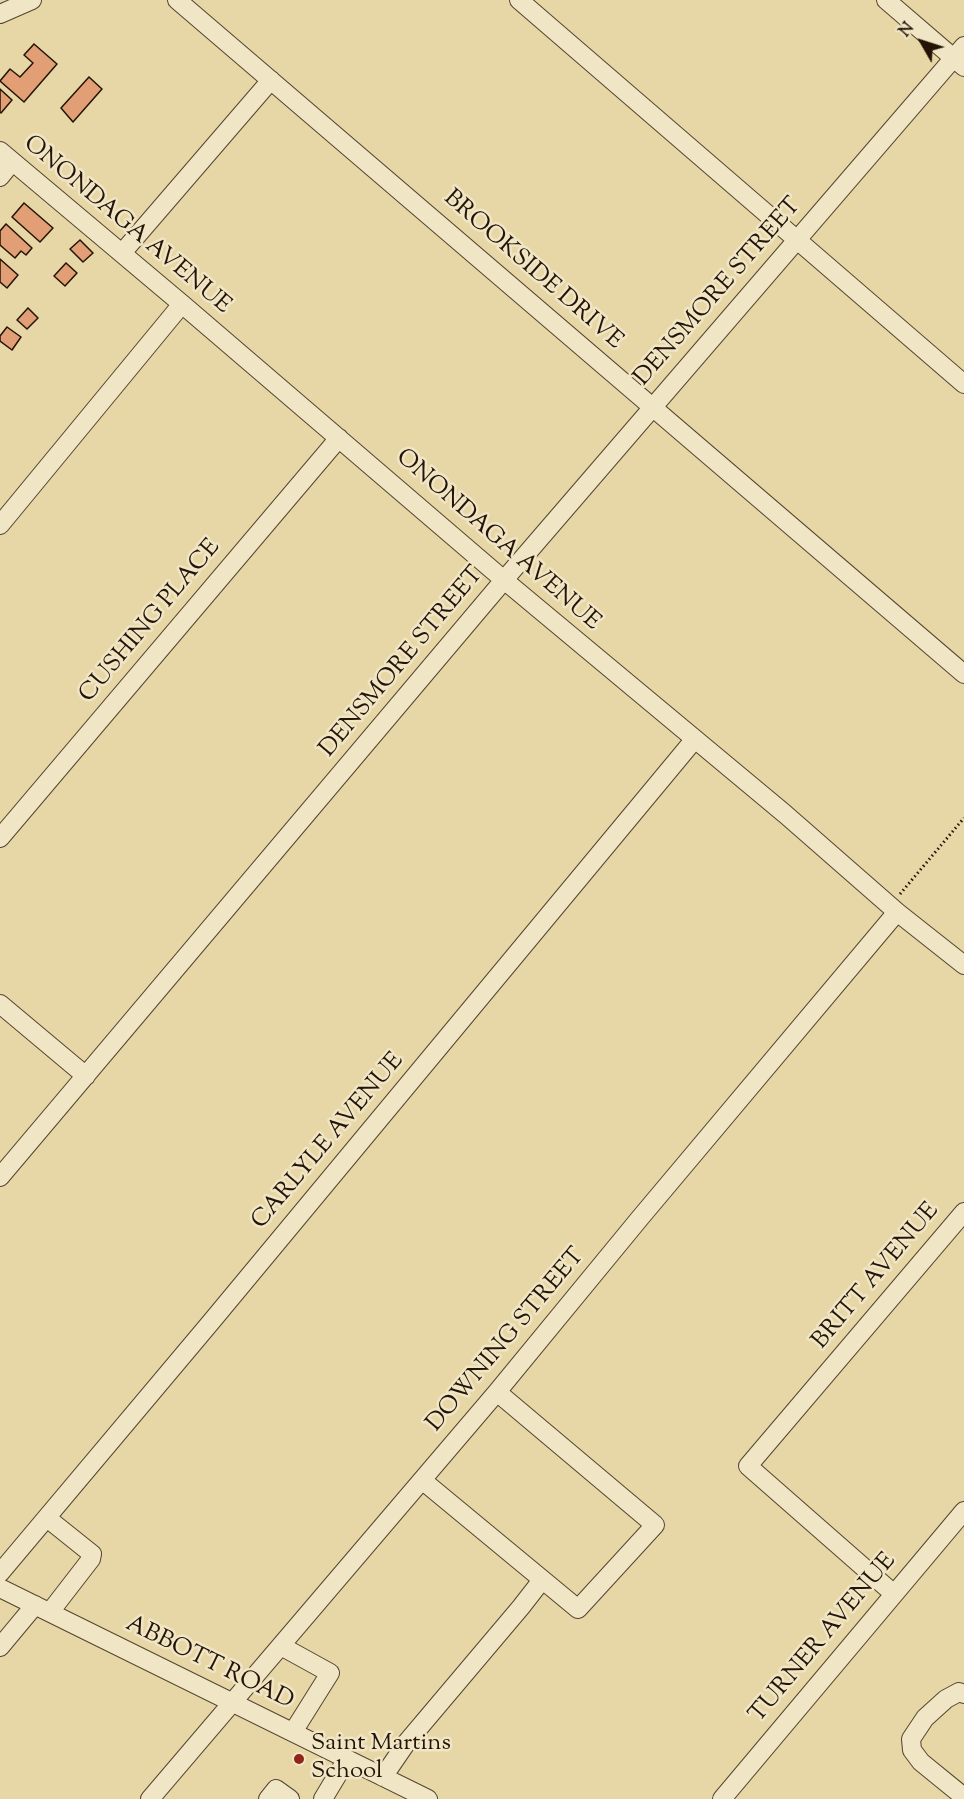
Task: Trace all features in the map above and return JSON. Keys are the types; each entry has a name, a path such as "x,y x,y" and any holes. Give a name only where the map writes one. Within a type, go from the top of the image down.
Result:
{"street":[{"path":"0,14 32,0"},
{"name":"BROOKSIDE DRIVE","path":"177,0 964,674"},
{"path":"519,0 964,384"},
{"path":"886,0 961,57"},
{"name":"DENSMORE STREET","path":"0,1177 652,406 961,57"},
{"path":"122,253 271,80"},
{"path":"0,177 6,157"},
{"name":"ONONDAGA AVENUE","path":"6,157 122,253 694,741 784,814 897,912 964,965"},
{"path":"0,525 182,304"},
{"name":"CUSHING PLACE","path":"0,838 339,438"},
{"name":"CARLYLE AVENUE","path":"0,1573 694,741"},
{"name":"DOWNING STREET","path":"150,1799 497,1392 897,912"},
{"path":"0,1004 86,1076"},
{"name":"BRITT AVENUE","path":"894,1594 748,1466 964,1212"},
{"path":"422,1480 578,1609 655,1525 497,1392"},
{"name":"TURNER AVENUE","path":"722,1799 964,1511"},
{"path":"0,1647 43,1609 91,1559 92,1554 47,1518"},
{"path":"383,1777 407,1742 542,1581"},
{"name":"ABBOTT ROAD","path":"0,1588 233,1702 419,1797"},
{"path":"281,1646 330,1673 293,1732"},
{"path":"964,1694 959,1692 946,1699 925,1718 911,1739 912,1750 921,1762 964,1797"},
{"path":"323,1799 347,1759"},
{"path":"268,1799 276,1789 290,1799"}],"path":[{"path":"897,912 897,897 964,818"}],"building":[{"path":"34,44 57,64 24,102 0,81 10,69 20,77 33,63 24,55"},
{"path":"89,77 102,89 73,122 61,108"},
{"path":"0,89 12,100 1,113 0,112"},
{"path":"24,203 53,228 40,242 12,217"},
{"path":"6,224 32,248 26,255 21,251 15,258 0,245 0,231"},
{"path":"80,240 93,253 83,262 70,249"},
{"path":"0,259 18,275 7,288 0,282"},
{"path":"66,263 77,273 65,286 54,276"},
{"path":"28,308 38,318 27,329 17,320"},
{"path":"7,327 21,337 12,350 0,341 0,336"}],"place":[{"name":"Saint Martins School","path":"299,1759"}]}
